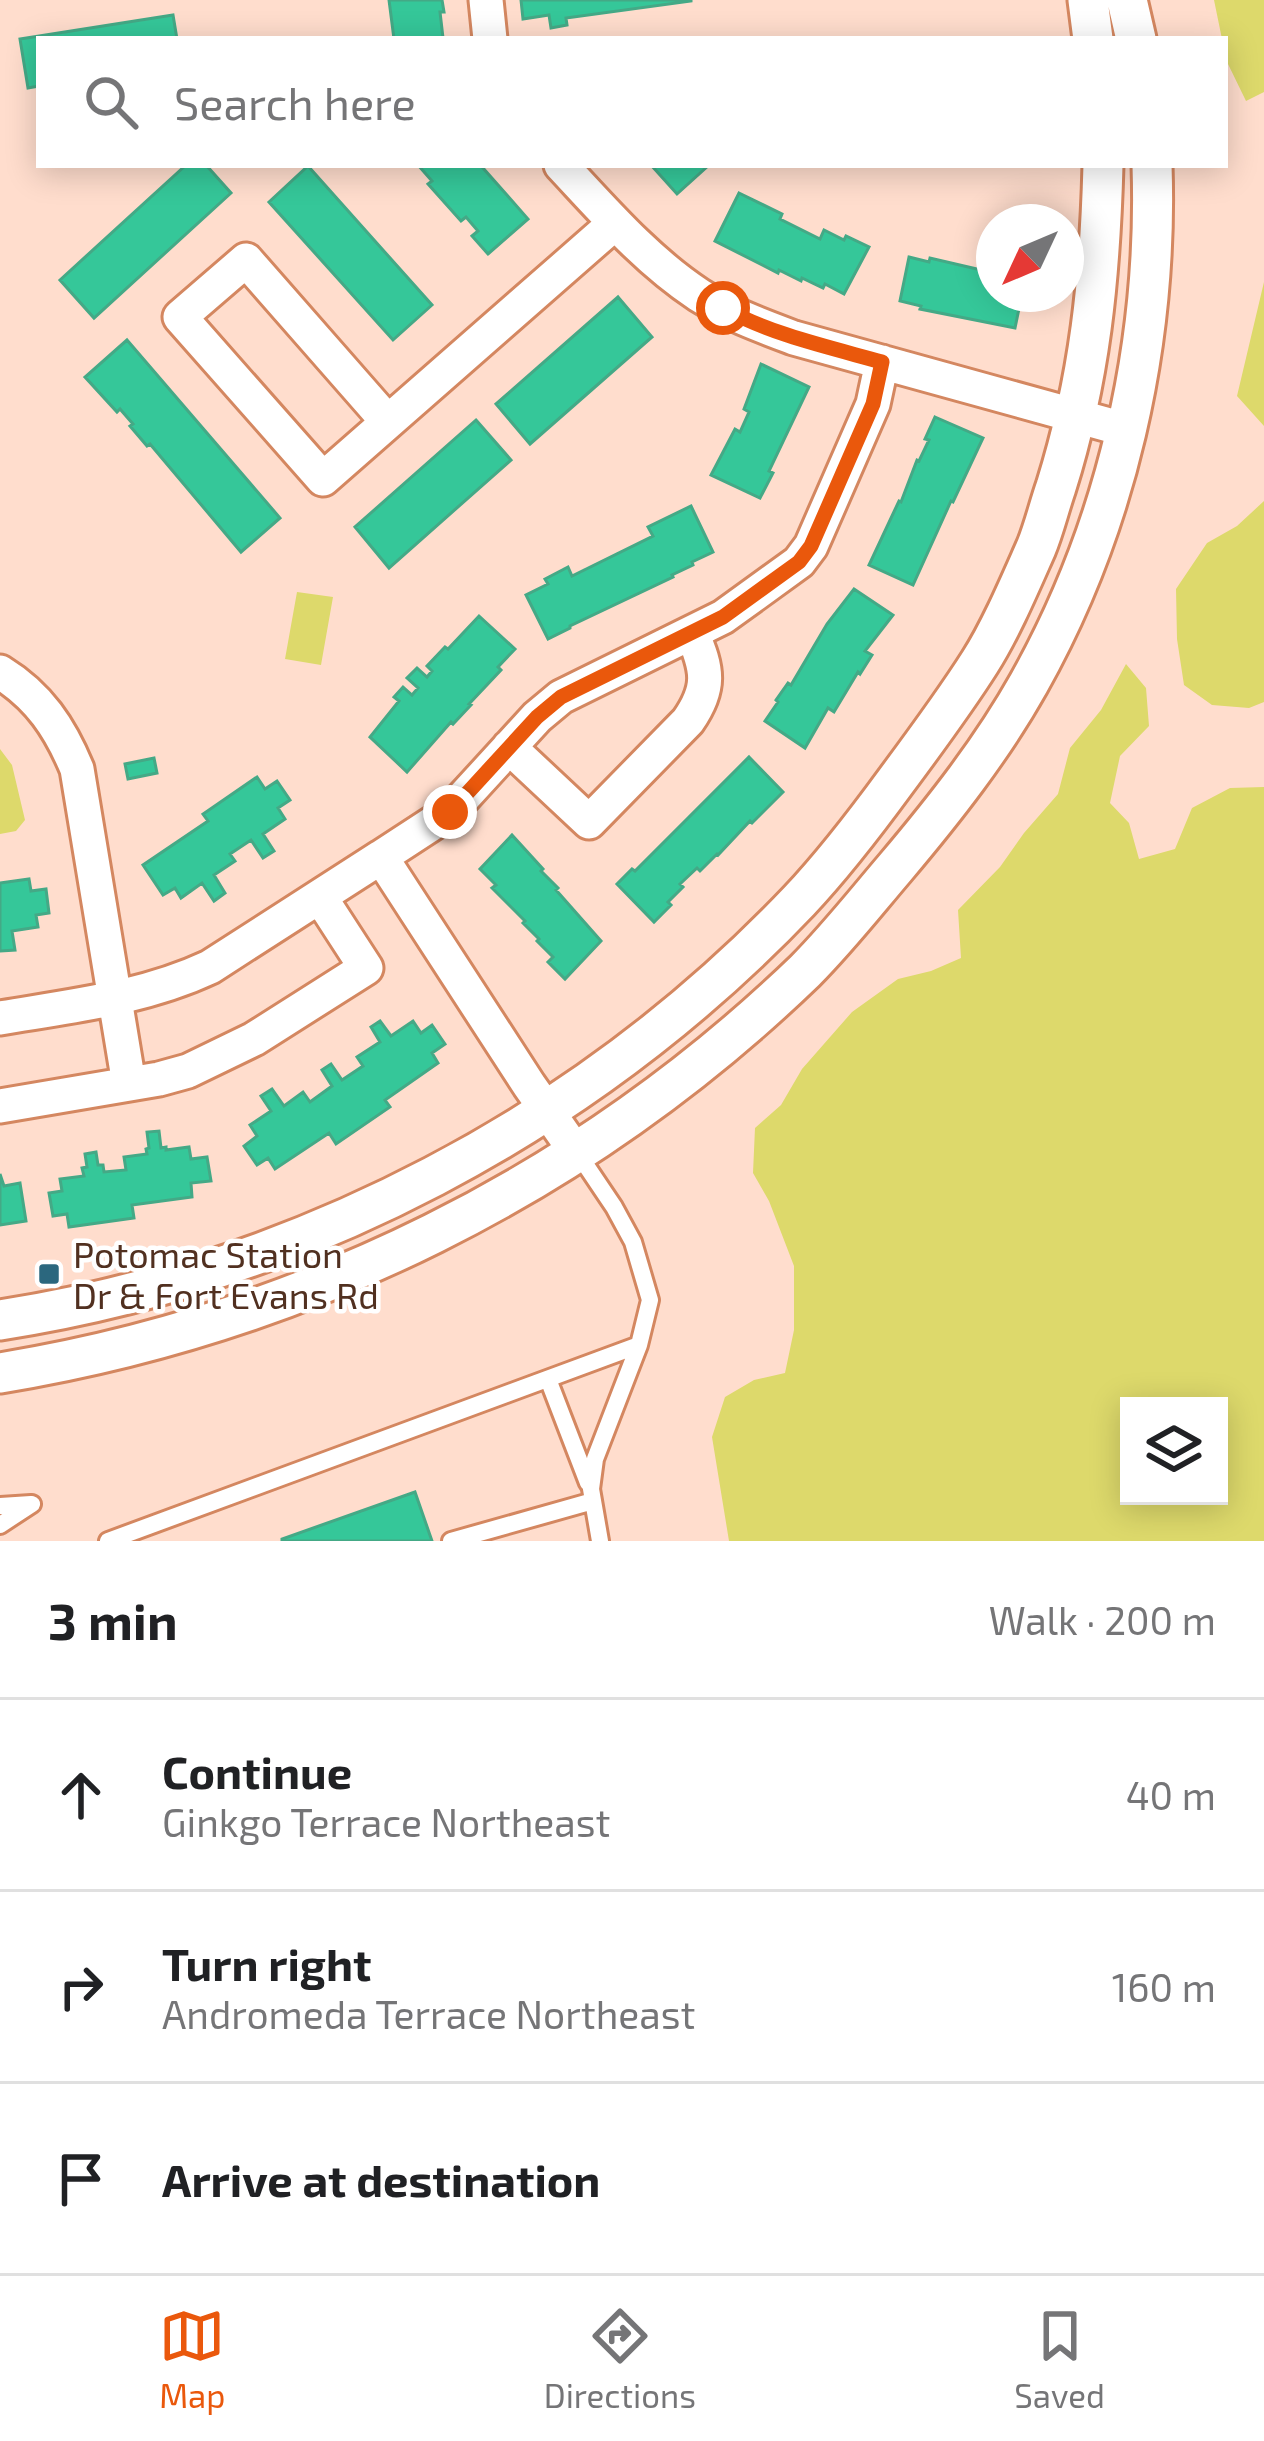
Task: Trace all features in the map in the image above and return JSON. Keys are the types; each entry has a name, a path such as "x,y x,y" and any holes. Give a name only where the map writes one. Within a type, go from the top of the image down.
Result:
{"street":[{"path":"486,0 490,36"},
{"path":"1088,0 1093,36"},
{"path":"1127,0 1135,36"},
{"path":"564,168 615,224 672,274 745,320 794,338 1127,430"},
{"path":"0,1320 108,1299 219,1266 369,1209 548,1111 713,982 799,900 931,736 983,658 1037,545 1087,369 1103,168"},
{"path":"0,1373 138,1344 276,1301 434,1235 506,1196 638,1110 728,1040 807,968 944,809 1029,682 1058,623 1105,506 1127,430 1146,331 1154,225 1152,168"},
{"path":"388,422 246,260 180,317 323,479 615,224"},
{"path":"0,1018 114,999 181,981 210,967 450,812 561,697 723,617 799,562 811,546 873,404 882,362"},
{"path":"509,747 589,822 700,704 706,683 704,661 692,633"},
{"path":"0,672 43,706 63,735 77,770 128,1084"},
{"path":"381,857 576,1152"},
{"path":"0,1106 159,1079 213,1060 366,968 320,897"}],"lane":[{"path":"576,1152 633,1242 650,1300 639,1345 595,1459 592,1495"},
{"path":"121,1539 639,1345"},
{"path":"548,1379 592,1495 600,1541"},
{"path":"451,1540 592,1495"},
{"path":"0,1516 32,1504"}],"shaded area":[{"path":"1214,0 1264,0 1264,92 1246,101 1228,64 1228,36 1221,36"},
{"path":"1264,282 1264,426 1237,396"},
{"path":"1264,501 1264,702 1249,708 1212,705 1184,685 1176,589 1207,543 1237,526"},
{"path":"297,592 333,597 321,665 285,659"},
{"path":"1126,664 1146,688 1149,726 1120,756 1110,803 1129,823 1139,859 1175,849 1192,808 1230,788 1264,787 1264,1541 729,1541 712,1437 725,1397 754,1380 785,1373 794,1330 794,1266 753,1173 755,1128 781,1105 802,1069 852,1012 898,979 961,958 958,910 1000,867 1058,794 1070,748 1101,710"},
{"path":"0,749 12,765 25,820 16,831 0,834"}],"building":[{"path":"389,0 442,0 443,36 394,36"},
{"path":"521,0 691,1 566,18 567,25 551,28 549,15 523,19"},
{"path":"173,15 176,36 39,36"},
{"path":"36,36 36,87 28,88 20,39"},
{"path":"183,168 209,168 231,193 94,318 60,280"},
{"path":"310,168 432,305 393,340 269,202"},
{"path":"421,168 483,168 528,219 488,254 472,236 478,231 466,217 461,221 428,184 432,181"},
{"path":"654,168 706,168 677,194"},
{"path":"739,193 820,239 824,230 869,247 844,294 825,284 823,288 778,273 715,241"},
{"path":"909,257 929,262 930,258 976,269 976,312 1018,312 1015,328 900,301"},
{"path":"618,297 652,337 530,444 496,404"},
{"path":"127,340 280,518 241,552 120,409 117,412 85,377"},
{"path":"761,364 809,387 760,498 711,475 735,429 740,432"},
{"path":"935,417 983,438 913,585 869,565 929,440 925,439"},
{"path":"476,420 511,460 389,568 355,527"},
{"path":"691,506 713,552 548,639 526,595 568,567 572,576 653,536 648,527"},
{"path":"854,589 893,615 865,651 872,655 860,674 834,712 828,708 805,748 765,721"},
{"path":"479,616 515,649 471,705 407,772 370,737 399,701 394,697 403,687 412,695 418,688 407,678 417,668 427,677 432,671 427,666"},
{"path":"749,757 783,792 718,855 680,884 683,887 668,902 671,905 654,922 617,884"},
{"path":"154,758 157,773 128,779 125,764"},
{"path":"257,777 265,789 277,781 290,800 278,808 285,819 263,834 274,851 263,858 251,840 230,854 235,861 214,875 225,893 214,901 202,883 181,898 175,888 163,895 143,865 208,821 203,814"},
{"path":"512,835 601,941 565,979 548,962 553,957 480,869"},
{"path":"29,879 31,891 46,889 49,913 36,915 38,927 12,931 15,950 0,951 0,883"},
{"path":"380,1021 391,1036 413,1021 421,1033 432,1025 445,1044 432,1053 438,1063 385,1100 390,1107 336,1144 329,1133 275,1169 268,1158 257,1165 244,1146 257,1136 250,1125 271,1111 261,1096 272,1089 284,1106 303,1092 310,1102 332,1086 322,1070 331,1064 342,1080 363,1066 357,1057 380,1042 371,1027"},
{"path":"159,1131 161,1148 189,1147 191,1159 207,1157 211,1181 191,1183 192,1197 132,1205 134,1218 69,1227 67,1214 53,1216 49,1193 62,1191 60,1179 84,1176 85,1154 96,1152 104,1172 126,1170 124,1157 147,1154 147,1132"},
{"path":"0,1174 4,1186 20,1183 26,1221 0,1225"},
{"path":"415,1492 432,1541 282,1541 282,1539"}],"place":[{"name":"Potomac Station Dr & Fort Evans Rd","path":"49,1274"}],"route":[{"path":"450,812 561,697 723,617 799,562 811,546 873,404 882,362 794,338 723,308"}]}
